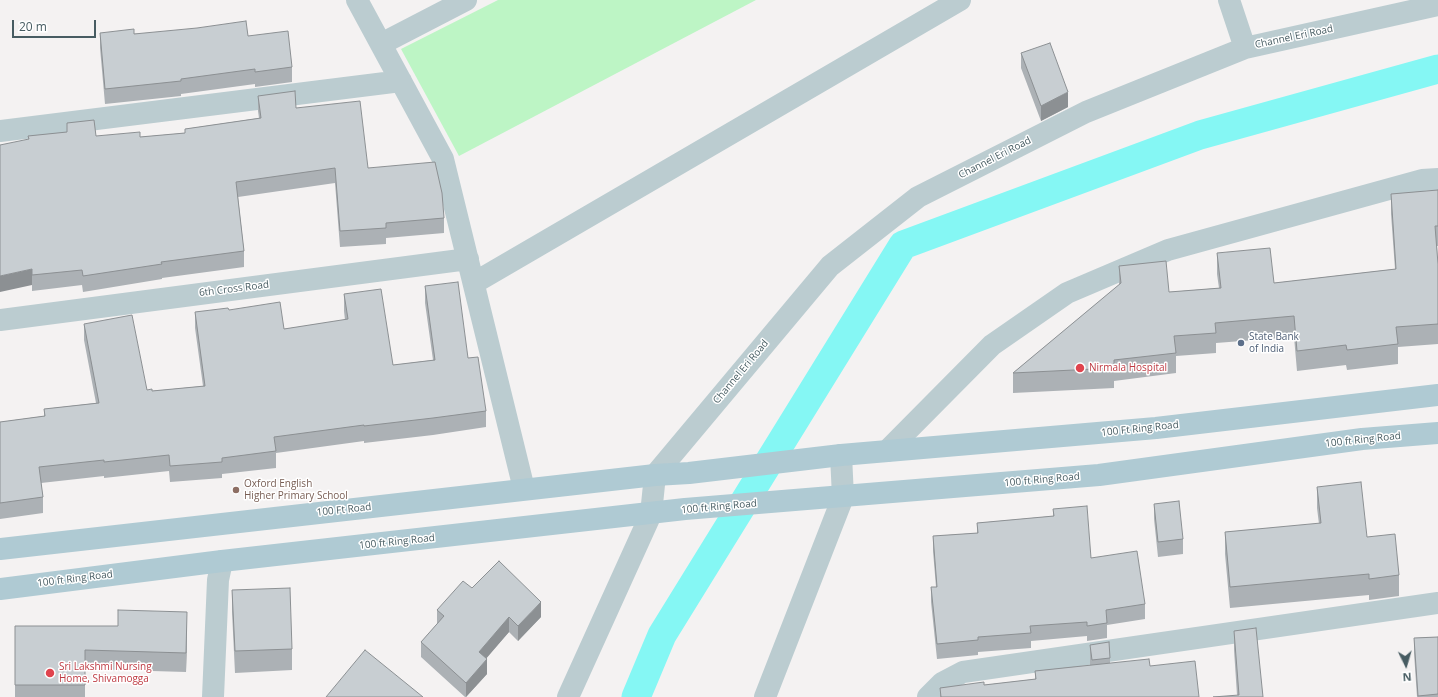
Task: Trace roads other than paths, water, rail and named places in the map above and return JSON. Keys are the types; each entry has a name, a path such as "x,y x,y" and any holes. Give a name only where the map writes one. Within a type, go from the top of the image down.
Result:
{"main road":[{"name":"100 Ft Ring Road","path":"689,473 841,455 1156,428 1438,395"},
{"name":"100 ft Ring Road","path":"0,589 222,561 685,509 1099,475 1362,439 1438,434"},
{"name":"100 Ft Road","path":"0,549 524,489 655,475 689,473"}],"street":[{"path":"357,0 443,159 524,489"},
{"path":"381,44 466,0"},
{"path":"474,283 960,0"},
{"path":"1229,0 1246,48"},
{"name":"Channel Eri Road","path":"655,475 830,266 918,197 1086,112 1246,48 1438,5"},
{"path":"0,131 401,81"},
{"path":"887,451 992,345 1067,294 1168,250 1422,180 1438,180"},
{"name":"6th Cross Road","path":"0,320 468,259"},
{"path":"765,697 843,497 841,455"},
{"path":"568,697 651,514 655,475"},
{"path":"213,697 218,580 222,561"},
{"path":"928,697 942,683 963,672 1438,603"}],"waterway":[{"path":"636,697 662,635 903,245 1200,135 1438,69"}],"place":[{"name":"State Bank of India","path":"1241,343"},
{"name":"Nirmala Hospital","path":"1080,368"},
{"name":"Oxford English Higher Primary School","path":"236,490"},
{"name":"Sri Lakshmi Nursing Home, Shivamogga","path":"50,673"}]}
